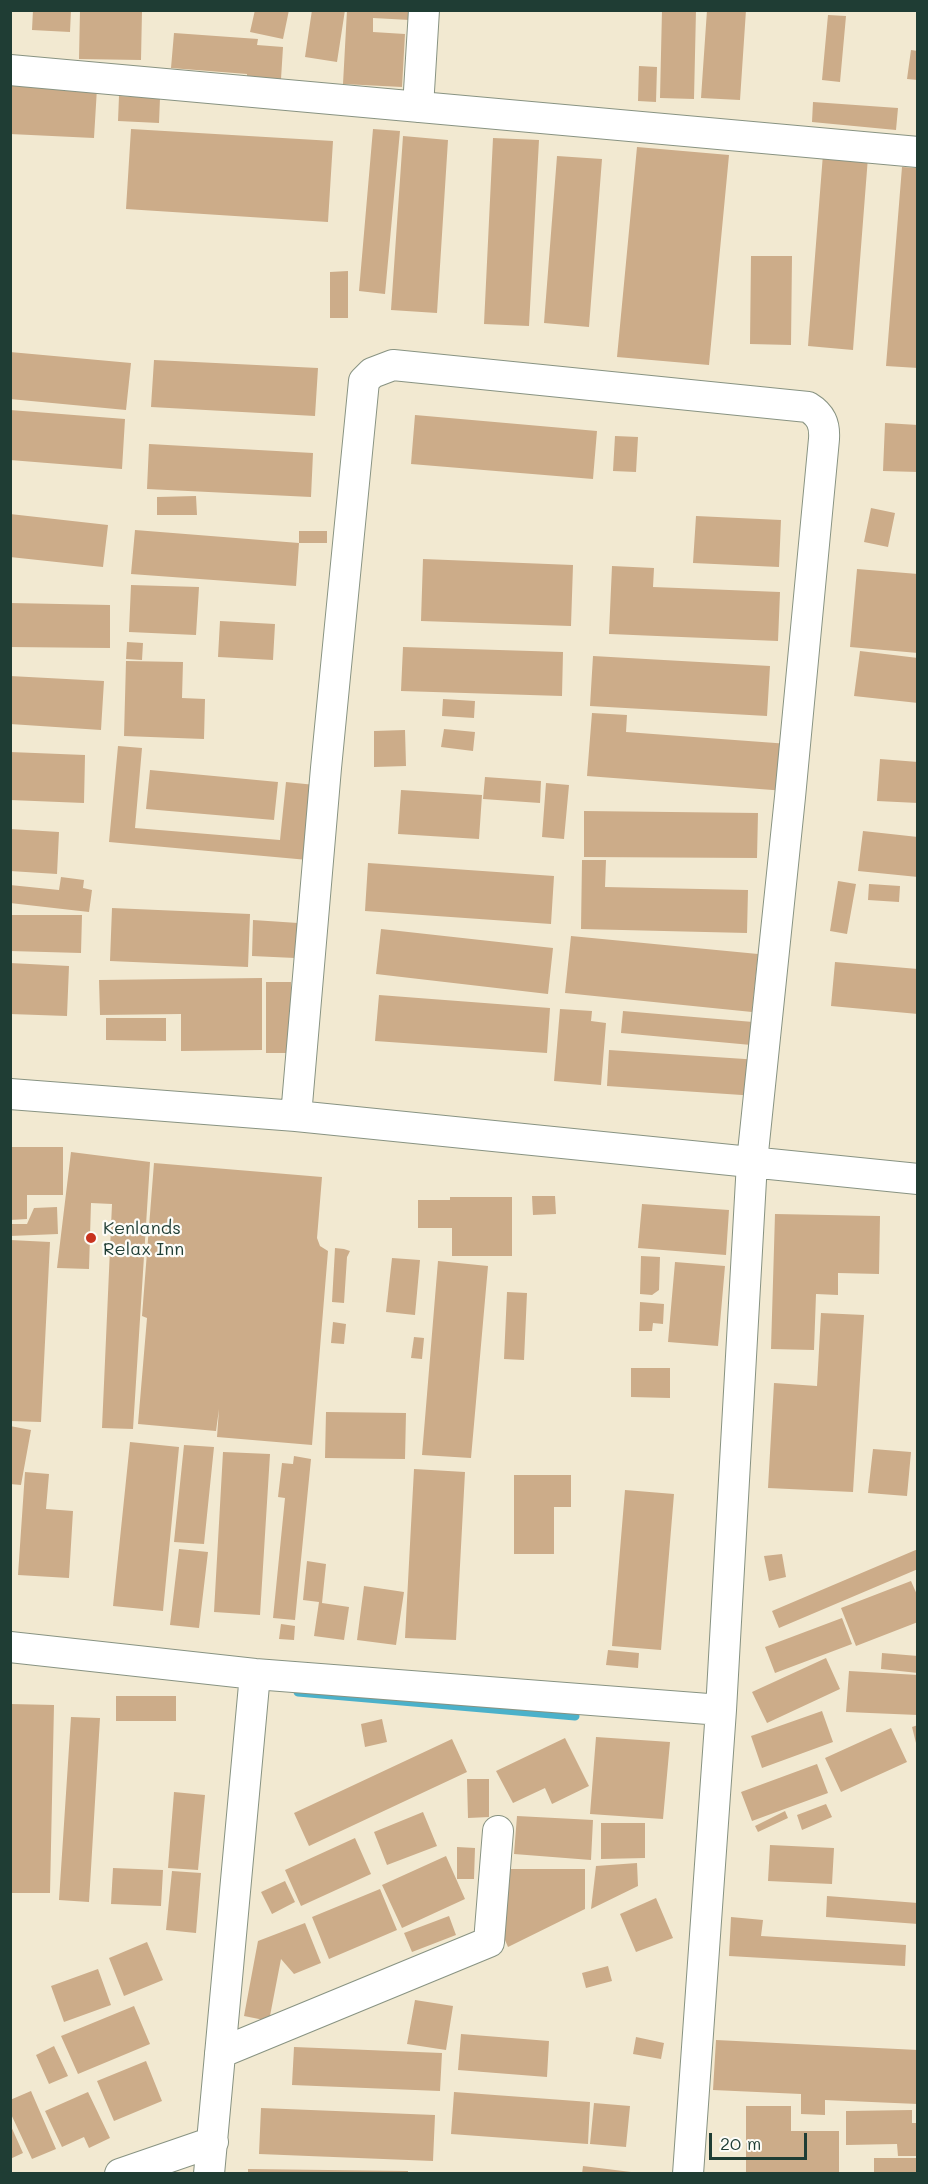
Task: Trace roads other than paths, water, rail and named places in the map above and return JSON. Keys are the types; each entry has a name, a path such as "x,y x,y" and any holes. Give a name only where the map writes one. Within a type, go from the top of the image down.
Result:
{"street":[{"path":"418,107 424,10"},
{"path":"10,70 918,152"},
{"path":"296,1116 327,756 364,381 382,367 393,365 808,407 817,413 823,422 824,439 792,785 752,1162 721,1710 688,2174"},
{"path":"10,1094 296,1116 918,1179"},
{"path":"10,1647 255,1674 721,1710"},
{"path":"209,2174 255,1674"},
{"path":"220,2054 489,1942 498,1831"},
{"path":"120,2174 213,2142"}],"waterway":[{"path":"298,1692 575,1716"}],"place":[{"name":"Kenlands Relax Inn","path":"91,1238"}]}
